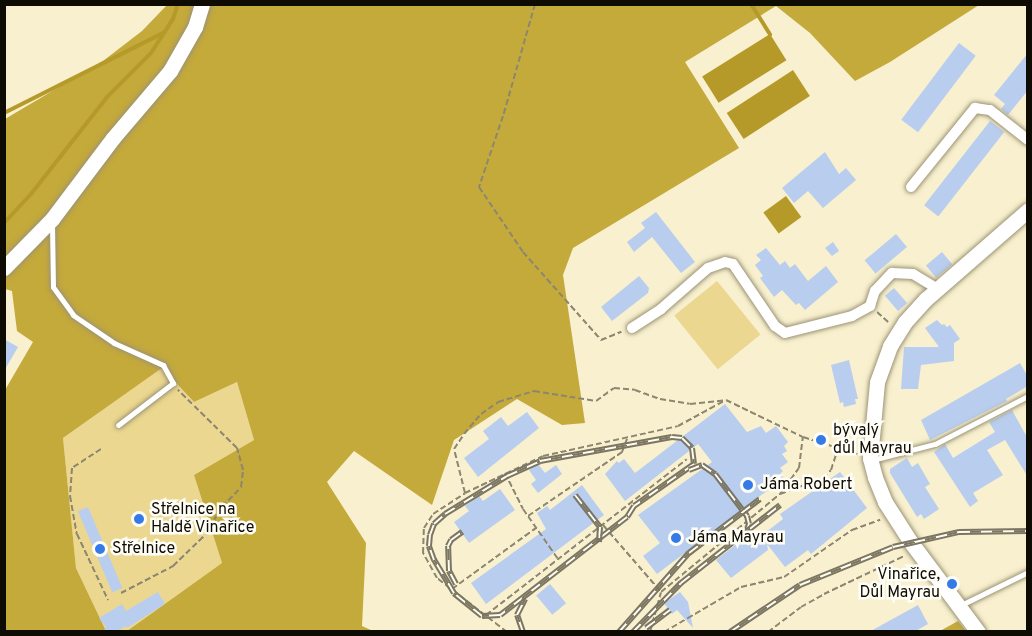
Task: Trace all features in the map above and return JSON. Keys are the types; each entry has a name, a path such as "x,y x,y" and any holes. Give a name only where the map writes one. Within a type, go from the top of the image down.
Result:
{"street":[{"path":"4,268 52,219 113,138 170,71 195,27 202,4"},
{"path":"912,187 975,108 990,110 1028,140"},
{"path":"978,632 918,552 882,494 871,459 877,382 890,346 905,322 1028,210"},
{"path":"632,328 662,309 708,268 725,262 733,264 776,326 785,333 852,316 870,306 876,291 892,273 913,274 938,290"}],"lane":[{"path":"52,219 53,287 73,315 114,343 163,365 172,383 118,425"},
{"path":"871,459 935,444 1028,396"},
{"path":"958,607 1028,572"}],"path":[{"path":"535,4 503,116 479,187 523,252 601,340 632,328"},
{"path":"870,306 891,325"},
{"path":"121,593 173,566 205,535 222,507 241,487 243,470 237,448 172,383"},
{"path":"465,493 454,449 481,414 498,402 534,391 596,401 615,387 690,404 726,400 803,437 871,459"},
{"path":"507,632 437,578 423,553 424,528 434,514 465,493 543,456 678,426 726,400"},
{"path":"650,632 661,592 780,494 799,468 803,437"},
{"path":"528,516 622,452 627,439"},
{"path":"780,494 823,478 831,470 838,448"},
{"path":"102,449 72,468 70,496 77,534 108,600"},
{"path":"486,615 687,459"},
{"path":"505,473 528,516 558,559"},
{"path":"664,632 741,587 784,577 852,530 893,513"},
{"path":"603,525 661,592"},
{"path":"452,589 536,528"},
{"path":"768,632 801,607 824,594 887,562 918,552"}],"shaded area":[{"path":"167,5 979,5 890,62 855,81 810,33 776,6 685,62 739,148 573,248 563,275 585,423 562,425 517,399 454,440 432,505 354,451 327,482 366,543 362,626 373,631 127,631 222,563 194,475 254,440 237,382 194,402 162,368 63,438 76,568 106,631 5,632 5,390 33,342 17,331 12,291 5,289 5,119 103,61 142,31"},
{"path":"770,34 786,60 719,103 702,76"},
{"path":"793,70 810,96 744,139 727,113"},
{"path":"786,196 801,217 779,233 763,212"},
{"path":"717,281 760,335 718,369 674,316"},
{"name":"Střelnice na Haldě Vinařice","path":"162,368 194,402 237,382 254,440 194,475 222,563 127,631 106,631 76,568 63,438"},
{"path":"958,621 966,631 940,631"}],"building":[{"path":"959,43 976,56 918,132 901,120"},
{"path":"1028,53 1028,90 1008,115 1001,109 1005,104 994,95"},
{"path":"990,121 1004,132 938,216 924,205"},
{"path":"825,152 839,174 846,168 856,180 823,208 808,191 794,203 782,188"},
{"path":"656,212 695,262 681,273 652,237 634,252 627,242 645,228 641,223"},
{"path":"896,234 907,247 876,273 865,260"},
{"path":"833,242 839,251 832,256 825,248"},
{"path":"766,248 780,265 785,261 790,268 795,264 808,281 826,266 838,282 805,310 799,303 796,305 782,290 774,297 760,278 763,276 755,265 761,260 756,255"},
{"path":"942,252 952,264 936,278 926,265"},
{"path":"639,276 649,288 648,293 612,321 601,307"},
{"path":"894,288 907,303 898,311 885,296"},
{"path":"937,320 947,327 950,325 960,339 954,343 954,361 921,365 918,389 901,389 904,347 939,347 925,328"},
{"path":"4,339 18,347 4,371"},
{"path":"849,360 858,399 855,399 856,404 844,407 843,402 840,403 831,365"},
{"path":"1020,363 1028,377 1028,386 1006,399 1007,401 930,440 921,420"},
{"path":"725,404 747,432 761,426 766,433 776,426 788,442 784,446 787,451 782,454 788,462 780,468 783,471 780,474 784,478 657,574 643,556 660,543 638,515 712,462 698,444 625,501 605,474 617,461 619,463 624,459 635,473"},
{"path":"1012,410 1028,439 1028,477 1005,440 987,450 1003,475 973,493 978,501 970,507 934,452 945,444 953,458 995,432 989,422"},
{"path":"527,412 539,428 478,477 464,458 489,439 483,431 501,417 508,426"},
{"path":"907,458 912,467 918,463 930,484 925,487 939,509 924,519 921,514 917,517 890,473 890,469"},
{"path":"538,464 545,473 556,465 562,474 538,493 531,484 536,480 529,470"},
{"path":"840,472 867,508 811,554 808,550 785,567 767,544 768,550 731,578 716,560 743,539 748,546 783,519 780,514"},
{"path":"582,485 604,515 486,604 471,583 546,529 537,513 547,506 550,510"},
{"path":"500,489 515,510 469,543 454,522 469,511 465,506 479,496 483,501"},
{"name":"Střelnice","path":"88,507 122,588 112,592 78,511"},
{"path":"550,584 566,603 552,615 536,596"},
{"path":"158,592 165,604 127,628 126,626 116,632 103,632 106,627 99,618 122,604 126,611"},
{"path":"680,592 688,602 693,628 677,610 672,614 664,603"},
{"path":"918,605 928,624 914,632 869,632"}],"waterway":[{"path":"4,223 31,194 107,97 151,53 173,19 178,4"},
{"path":"751,4 770,34"},
{"path":"4,113 165,32"}],"railway":[{"path":"672,437 682,438 692,448 694,464 634,506 627,517 500,615 482,616 454,593 434,560 429,546 434,524 445,514 507,476 540,461 672,437"},
{"path":"689,470 702,465 715,474 747,516 749,524 746,532"},
{"path":"575,495 600,527 599,542"},
{"path":"619,632 689,553 760,499"},
{"path":"633,632 681,583 780,505"},
{"path":"730,632 800,585 893,547 959,532 1028,531"},
{"path":"456,584 449,571 448,546 451,540 462,532"},
{"path":"523,632 517,615 525,599"},
{"path":"646,628 670,610"}],"place":[{"name":"bývalý důl Mayrau","path":"821,440"},
{"name":"Jáma Robert","path":"748,485"},
{"name":"Střelnice na Haldě Vinařice","path":"139,519"},
{"name":"Jáma Mayrau","path":"676,538"},
{"name":"Střelnice","path":"100,549"},
{"name":"Vinařice, Důl Mayrau","path":"952,584"}]}
